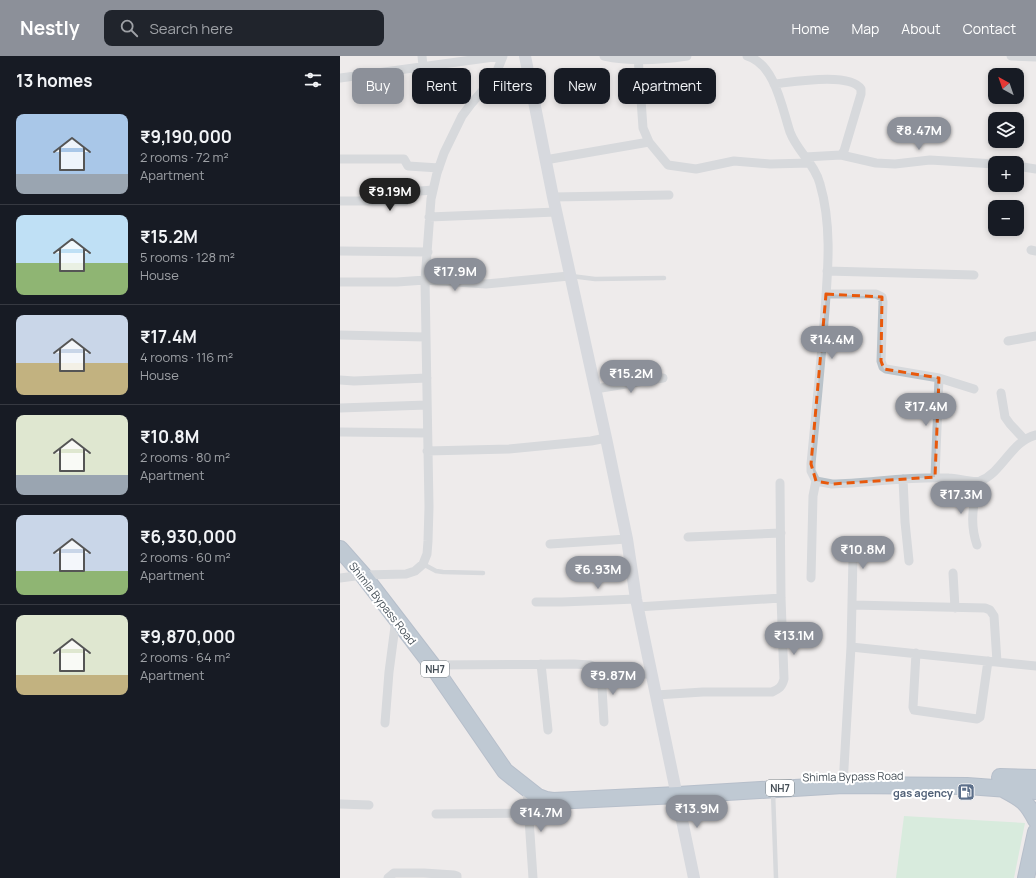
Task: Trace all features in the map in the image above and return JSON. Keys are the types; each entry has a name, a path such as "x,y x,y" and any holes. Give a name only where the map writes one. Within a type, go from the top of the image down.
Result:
{"highway":[{"name":"Shimla Bypass Road","path":"340,550 363,575 432,665 505,771 527,789 676,790 773,788 843,780 1036,791"},
{"path":"1016,778 1036,774"},
{"name":"Shimla Bypass Road","path":"676,790 762,779 843,780 1036,778"},
{"path":"1002,788 1022,800 1030,807 1036,820"},
{"path":"1026,878 1036,832"}],"street":[{"path":"422,56 423,66"},
{"path":"340,78 502,56 497,71 491,82 462,116 444,153 433,190 429,217 428,252 425,280 427,378 427,554 422,564 415,571 406,574 363,575 340,578"},
{"path":"525,56 569,276 606,438 626,539 636,603 694,878"},
{"path":"604,56 658,59 687,56"},
{"path":"747,56 758,62 774,84 779,94 790,133 815,170 820,182 825,209 828,240 827,271 821,366 811,464 811,471 816,481 813,496 811,578"},
{"path":"1011,56 1036,57"},
{"path":"638,58 643,128 649,142 668,165 696,169 734,161 770,164 842,155 876,163 895,164 930,160 988,164"},
{"path":"774,84 830,79 855,83 859,86 861,94 842,155"},
{"path":"545,160 649,142"},
{"path":"340,159 404,159 408,166 439,168"},
{"path":"1024,167 1036,169"},
{"path":"340,201 405,201 407,192 433,190"},
{"path":"553,197 669,195"},
{"path":"429,217 556,212"},
{"path":"340,251 428,252"},
{"path":"827,271 974,275"},
{"path":"340,282 397,282 425,280 486,284 569,276"},
{"path":"826,294 880,295 883,302 881,361 883,367 886,369 939,378 974,389"},
{"path":"340,334 425,337"},
{"path":"1008,341 1036,336"},
{"path":"340,380 354,381 427,378"},
{"path":"595,389 663,378"},
{"path":"934,477 939,378"},
{"path":"1001,393 1005,417 1024,439"},
{"path":"340,408 427,405"},
{"path":"340,432 427,434"},
{"path":"816,481 832,484 934,477 977,482 989,475 1024,439 1036,435"},
{"path":"427,451 509,449 591,441 606,438"},
{"path":"903,479 909,561"},
{"path":"977,482 972,510 973,536 977,545"},
{"path":"656,695 703,692 772,692 779,689 784,679 781,598 780,483"},
{"path":"688,537 781,533"},
{"path":"550,544 626,539"},
{"path":"843,780 851,647 853,557"},
{"path":"953,573 954,608"},
{"path":"536,602 636,603 781,598"},
{"path":"852,605 954,608 983,607 992,612 994,619 992,661 980,717 977,719 914,710 916,653"},
{"path":"386,723 389,672 396,619"},
{"path":"851,647 1036,666"},
{"path":"541,664 548,730"},
{"path":"432,665 590,665 601,671 615,674 652,674"},
{"path":"601,671 604,722"},
{"path":"527,789 533,878"},
{"path":"340,804 369,805"},
{"path":"436,814 529,814"},
{"path":"388,878 394,873 454,875 457,876 457,878"}],"lane":[{"path":"569,276 595,280 664,278"},
{"path":"422,564 436,571 483,573"},
{"path":"773,788 776,878"}],"highlighted area":[{"path":"826,294 882,297 881,361 884,369 939,378 935,477 832,484 816,481 811,464"}],"green space":[{"path":"904,816 1025,823 1014,878 896,878"}],"place":[{"name":"gas agency","path":"966,792"}]}
